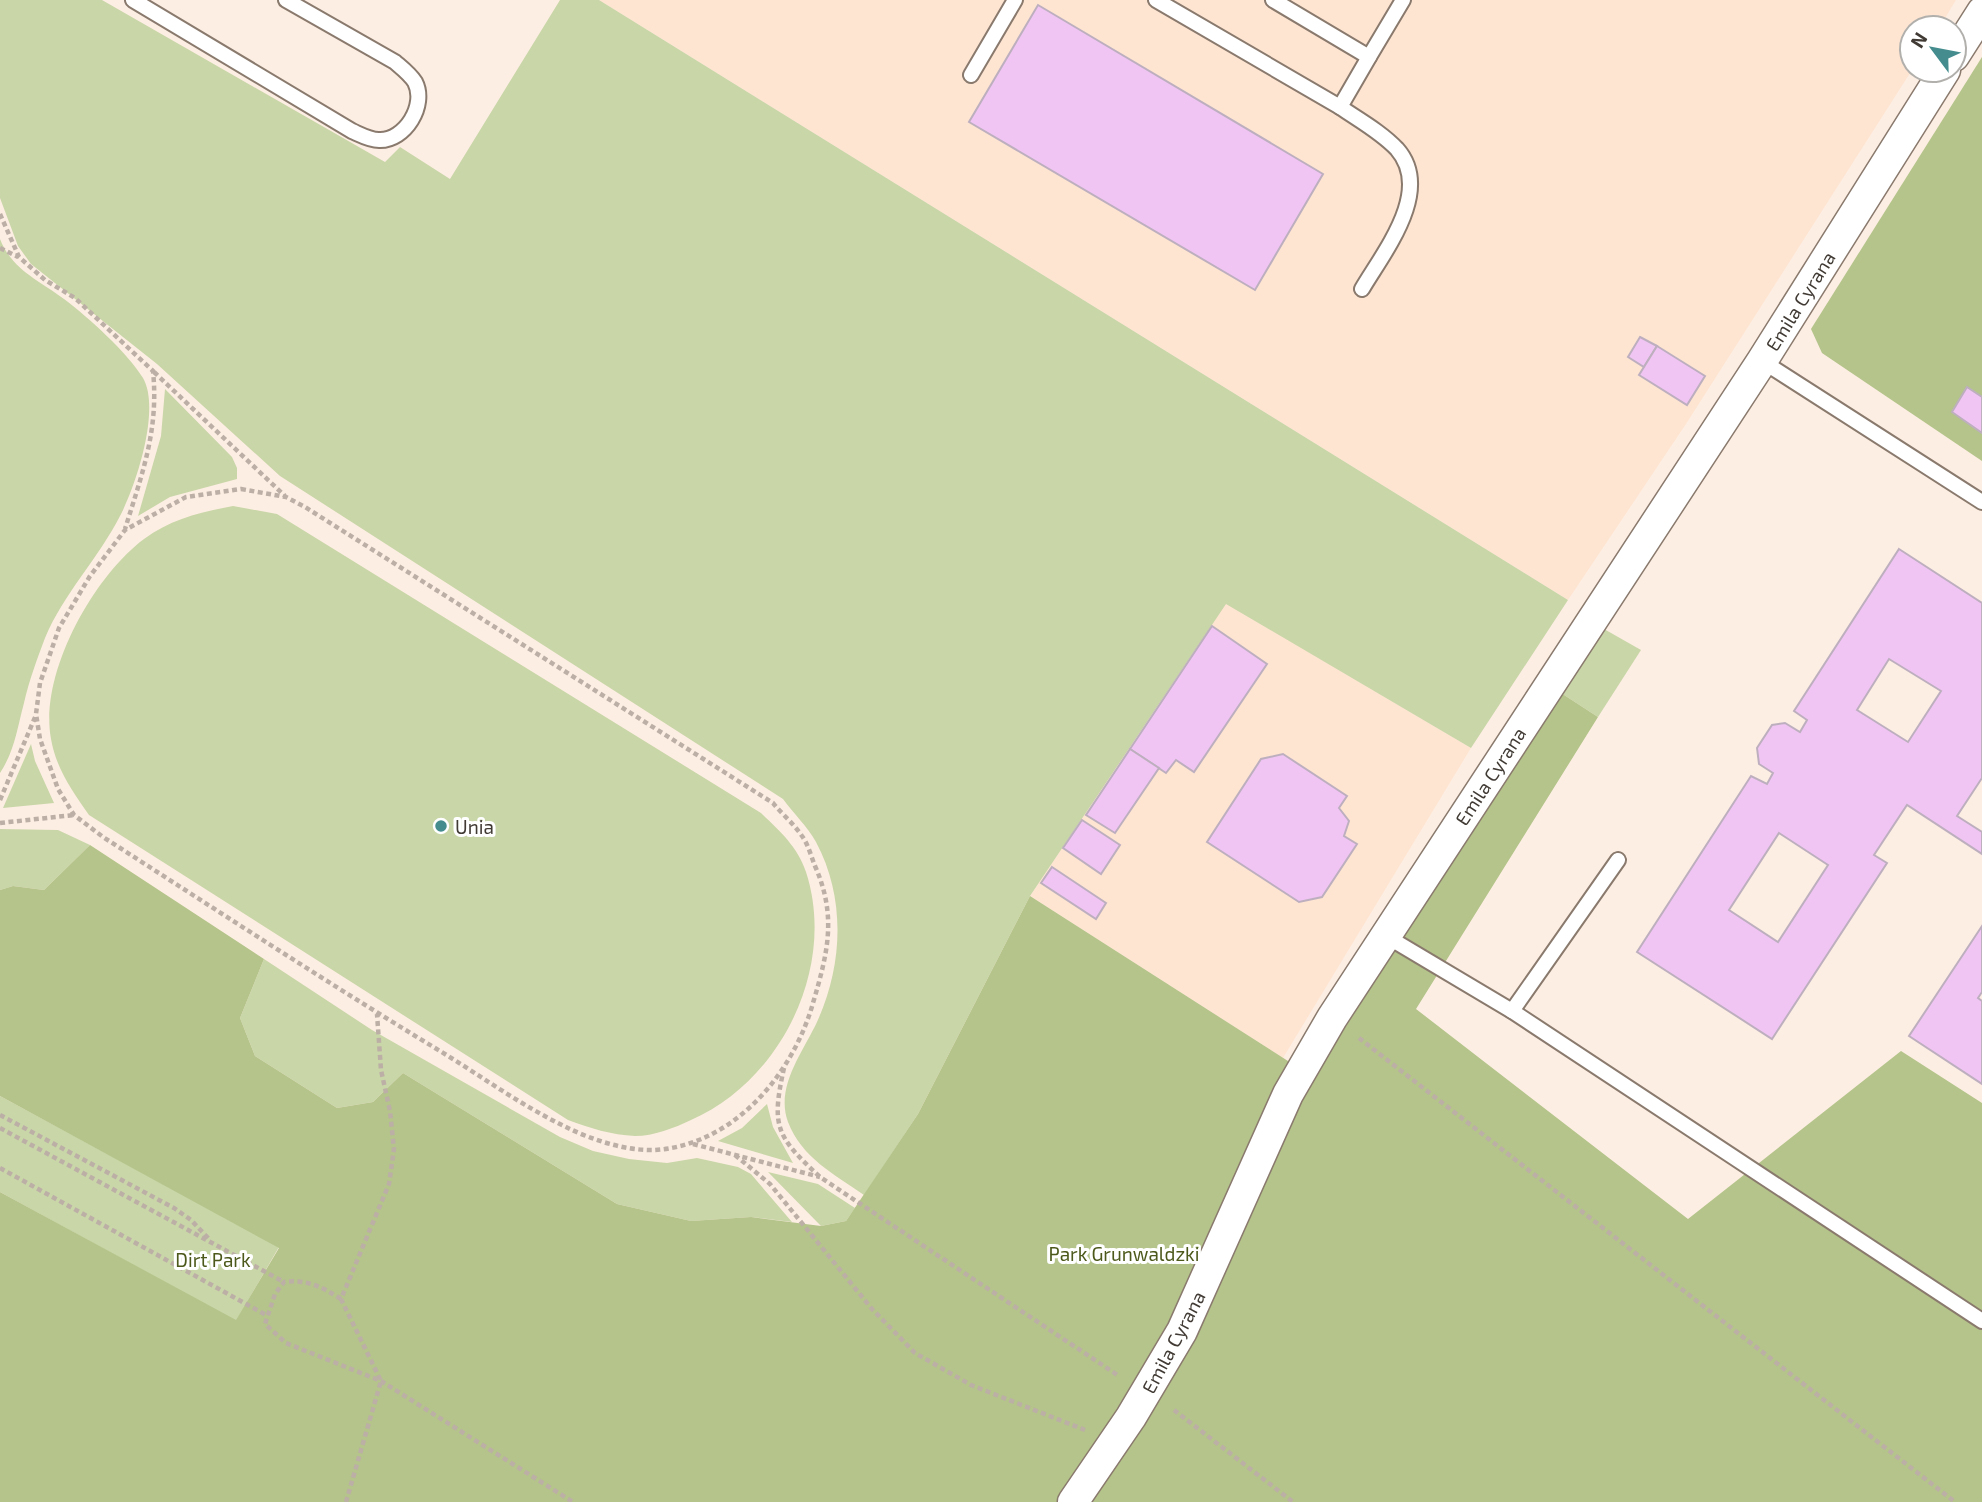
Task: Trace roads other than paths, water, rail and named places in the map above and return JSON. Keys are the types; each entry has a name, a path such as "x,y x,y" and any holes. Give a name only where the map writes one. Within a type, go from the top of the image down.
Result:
{"street":[{"path":"1968,34 1982,12"},
{"name":"Emila Cyrana","path":"1073,1502 1148,1390 1195,1305 1288,1094 1332,1018 1762,361 1936,84"}],"lane":[{"path":"133,0 352,131 381,141 394,138 404,130 412,120 418,94 409,74 395,62 286,0"},
{"path":"971,75 1016,0"},
{"path":"1156,0 1340,107 1381,135 1399,152 1408,172 1409,198 1401,222 1362,289"},
{"path":"1273,0 1369,57"},
{"path":"1340,107 1403,0"},
{"path":"1762,361 1982,502"},
{"path":"1512,1011 1618,860"},
{"path":"1386,936 1512,1011 1982,1321"}],"place":[{"name":"Unia","path":"441,826"}],"park label":[{"name":"Park Grunwaldzki","path":"1124,1253"},
{"name":"Dirt Park","path":"213,1259"}]}
